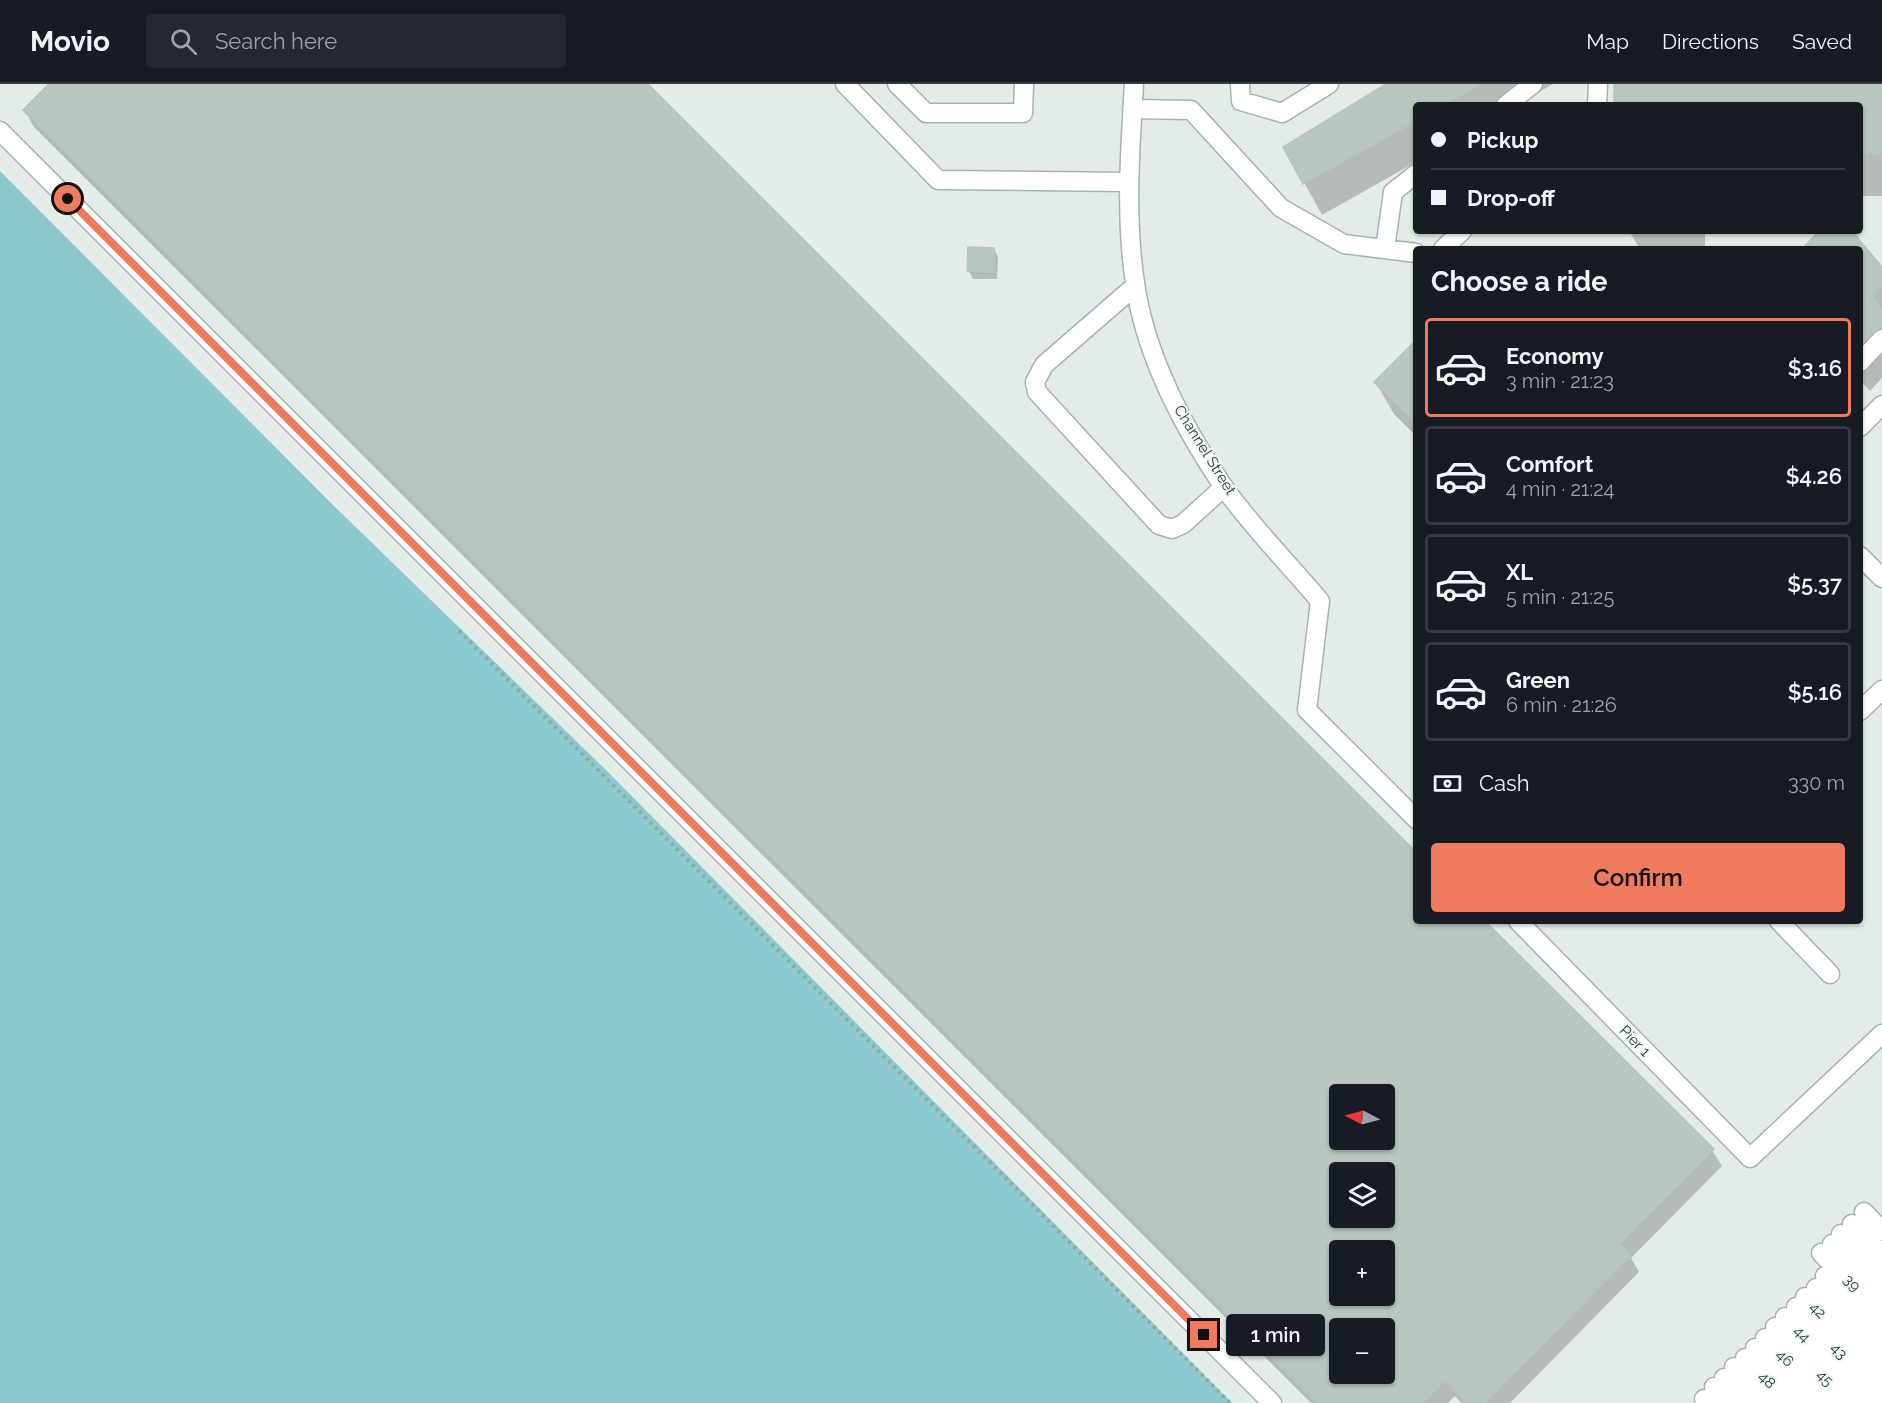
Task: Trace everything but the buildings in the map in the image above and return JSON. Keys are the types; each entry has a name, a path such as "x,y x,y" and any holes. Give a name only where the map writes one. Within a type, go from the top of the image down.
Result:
{"street":[{"path":"845,84 938,180 1128,182"},
{"path":"897,84 926,113 1023,113 1024,84"},
{"name":"Channel Street","path":"1134,84 1128,182 1135,286 1154,355 1178,412 1224,487 1320,601 1306,710 1413,816"},
{"path":"1240,84 1241,101 1282,113 1329,84"},
{"path":"1510,102 1533,84"},
{"path":"1597,102 1598,84"},
{"path":"1132,109 1191,110 1281,208 1344,244 1413,253"},
{"path":"0,131 1272,1403"},
{"path":"1385,249 1393,192 1413,176"},
{"path":"1446,246 1459,234"},
{"path":"1135,286 1044,365 1035,382 1037,392 1159,525 1172,529 1183,524 1224,487"},
{"path":"1863,359 1882,339"},
{"path":"1863,424 1882,405"},
{"path":"1863,559 1882,578"},
{"path":"1863,708 1882,690"},
{"name":"Pier 1","path":"1521,924 1750,1158 1882,1034"},
{"path":"1782,924 1830,974"},
{"path":"1852,1226 1882,1231"},
{"path":"1852,1226 1882,1254"},
{"path":"1852,1226 1882,1274"},
{"path":"1852,1226 1882,1293"},
{"name":"39","path":"1852,1226 1882,1314"},
{"path":"1761,1342 1882,1334"},
{"path":"1761,1342 1882,1354"},
{"path":"1730,1403 1761,1342"},
{"path":"1749,1403 1761,1342"},
{"path":"1761,1342 1770,1403"},
{"path":"1761,1342 1809,1403"},
{"name":"42","path":"1761,1342 1882,1375"},
{"name":"43","path":"1761,1342 1882,1394"},
{"name":"48","path":"1761,1342 1790,1403"},
{"name":"46","path":"1761,1342 1830,1403"},
{"name":"45","path":"1761,1342 1851,1403"},
{"name":"44","path":"1761,1342 1871,1403"}],"path":[{"path":"455,627 1230,1403"}],"water":[{"path":"0,171 333,505 607,771 1232,1403 0,1403"}],"route":[{"path":"68,199 1204,1335"}]}
